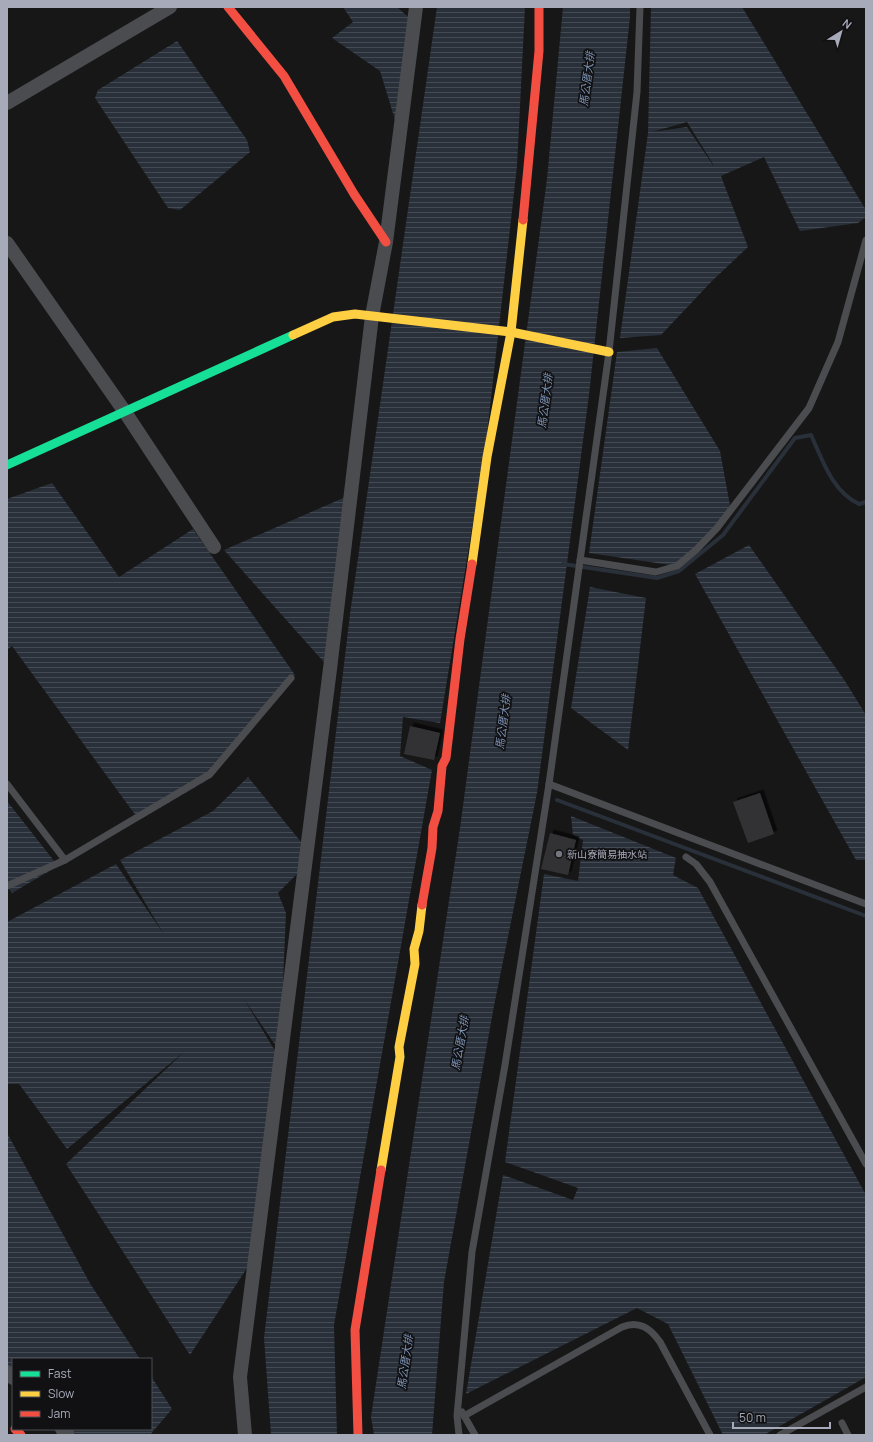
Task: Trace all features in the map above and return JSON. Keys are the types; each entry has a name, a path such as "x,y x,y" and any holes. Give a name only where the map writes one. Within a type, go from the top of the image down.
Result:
{"main road":[{"path":"228,7 284,76 354,194 386,242"},
{"path":"358,1435 356,1330 397,1067 400,1057 399,1048 415,964 414,949 419,931 419,920 432,848 433,827 439,803 442,766 446,758 460,640 487,457 511,332 517,286 539,51 539,7"},
{"path":"7,465 333,317 355,314 511,332 609,352"}],"street":[{"path":"7,103 170,7"},
{"path":"245,1435 240,1377 331,661 372,316 386,242 416,7"},
{"path":"7,243 125,412 214,547"}],"lane":[{"path":"459,1435 458,1405 472,1252 505,1065 549,784 609,352 637,92 640,7"},
{"path":"580,561 656,572 677,566 696,550 717,528 809,408 838,342 866,240"},
{"path":"7,886 65,860 210,774 291,678"},
{"path":"7,784 65,860"},
{"path":"549,784 866,904"},
{"path":"686,857 696,864 710,882 866,1164"},
{"path":"464,1416 622,1326 630,1323 638,1324 654,1333 710,1435"},
{"path":"780,1435 866,1387"},
{"path":"458,1405 474,1435"},
{"path":"842,1423 848,1435"}],"water":[{"path":"343,7 397,7 414,22 400,136 380,71 332,38 353,22"},
{"path":"437,7 525,7 517,166 486,443 440,723 403,717 400,756 432,770 334,1325 337,1435 271,1435 264,1338 350,614"},
{"name":"馬公厝大排","path":"563,7 630,7 630,17 589,395 537,793 494,1006 444,1282 432,1435 374,1435 371,1417 460,828 547,179"},
{"path":"651,7 742,7 866,210 866,217 858,223 800,231 764,157 721,176 748,247 712,281 661,335 620,338 648,133","holes":["687,122 713,164 687,127 652,132"]},
{"path":"177,41 247,140 250,152 180,210 168,208 95,98 98,90"},
{"path":"657,348 720,451 731,511 677,566 589,553 617,352"},
{"path":"52,483 119,577 193,529 295,675 211,778 139,820 12,646 7,650 7,499"},
{"path":"350,495 330,669 224,550"},
{"path":"749,545 845,681 866,715 866,860 856,860 695,574"},
{"path":"590,587 646,598 628,750 571,708"},
{"path":"248,777 306,848 303,868 278,893 286,913 280,1052 244,999 278,1056 249,1265 190,1355 66,1164 184,1052 67,1149 19,1084 7,1084 7,922 116,864 163,933 120,860 213,811"},
{"path":"7,801 58,866 12,893 7,886"},
{"path":"571,816 676,858 673,875 698,888 866,1195 866,1377 764,1435 723,1435 668,1324 637,1308 466,1394 503,1175 573,1200 578,1188 505,1162 544,874 578,881 583,840 573,835"},
{"path":"7,1133 91,1285 139,1358 12,1358 12,1370 7,1365"},
{"path":"152,1378 172,1409 150,1435 77,1435 72,1430 152,1430"}],"building":[{"path":"410,726 440,733 434,760 404,754"},
{"path":"760,793 774,834 748,843 733,802"},
{"name":"新山寮簡易抽水站","path":"550,833 576,840 568,875 541,869"}],"waterway":[{"path":"563,564 657,578 679,571 723,535 795,438 811,435 824,465 835,483 842,491 859,504 866,502"},
{"path":"557,800 866,916"}],"traffic: fast":[{"path":"7,465 293,335"}],"traffic: slow":[{"path":"472,564 487,457 511,332 523,220"},
{"path":"293,335 333,317 355,314 511,332 609,352"},
{"path":"381,1170 400,1057 399,1047 415,964 414,949 419,931 422,905"}],"traffic: jam":[{"path":"228,7 284,76 354,194 386,242"},
{"path":"523,220 539,51 539,7"},
{"path":"422,905 432,848 433,827 438,811 442,766 446,758 460,639 472,564"},
{"path":"358,1435 355,1330 381,1170"},
{"path":"16,1430 21,1435"}],"place":[{"name":"新山寮簡易抽水站","path":"559,854"}]}
